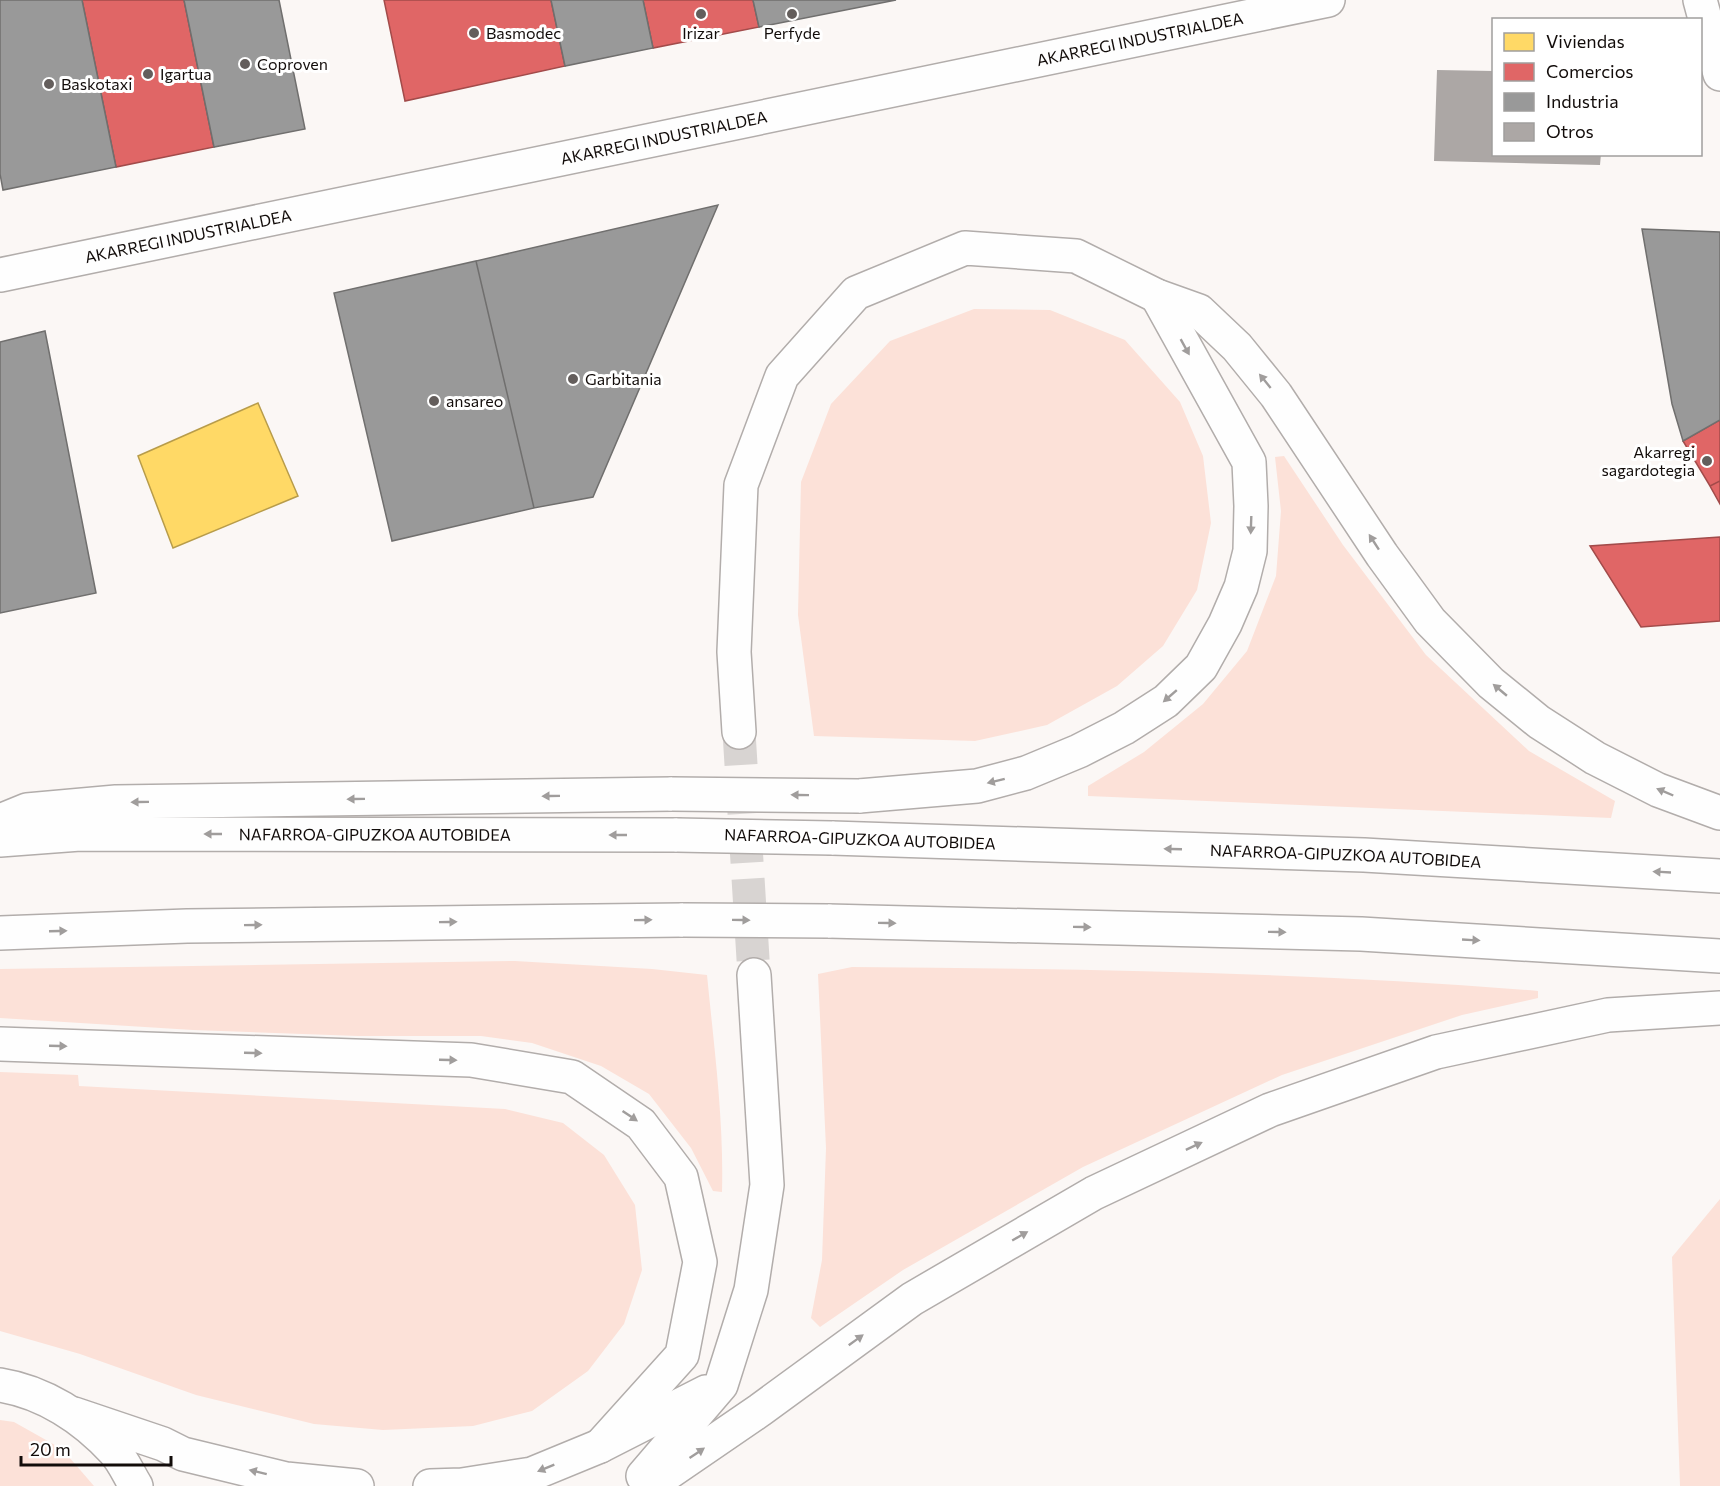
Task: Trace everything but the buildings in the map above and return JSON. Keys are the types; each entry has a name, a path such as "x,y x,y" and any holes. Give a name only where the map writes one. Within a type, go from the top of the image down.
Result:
{"main road":[{"name":"AKARREGI INDUSTRIALDEA","path":"0,276 1328,0"},
{"path":"1700,0 1720,74"},
{"path":"739,732 734,652 741,485 782,376 856,293 965,248 1076,256 1157,296 1199,311 1237,347 1276,395 1382,555 1430,621 1491,683 1539,722 1595,758 1658,790 1720,813"},
{"path":"0,821 27,810 116,802 672,794 859,795 977,786 1026,773 1079,750 1124,728 1166,700 1202,667 1225,624 1241,587 1250,551 1249,462 1157,296"},
{"name":"NAFARROA-GIPUZKOA AUTOBIDEA","path":"0,840 80,834 677,835 832,838 1364,855 1720,876"},
{"path":"0,933 187,926 683,920 828,921 1361,934 1720,956"},
{"path":"634,1486 721,1385 752,1290 767,1185 754,975"},
{"path":"649,1486 760,1410 912,1299 1094,1193 1270,1110 1436,1052 1608,1015 1720,1008"},
{"path":"0,1044 471,1060 573,1077 641,1124 681,1177 700,1262 682,1355 600,1446"},
{"path":"0,1385 20,1388 74,1414 163,1444 183,1454 286,1479 357,1486"},
{"path":"430,1486 462,1485 532,1474 600,1446 721,1385"},
{"path":"74,1414 116,1452 136,1486"}],"shaded area":[{"path":"974,309 1050,310 1125,340 1180,402 1203,456 1211,523 1197,590 1163,646 1117,686 1047,725 975,741 814,736 798,615 801,482 831,404 890,341"},
{"path":"1284,456 1343,545 1426,655 1529,751 1615,801 1611,818 1088,796 1088,786 1144,752 1203,704 1247,651 1276,576 1281,511 1275,457"},
{"path":"515,961 652,969 707,975 720,1111 722,1192 713,1191 691,1148 649,1094 601,1066 532,1043 481,1036 358,1036 193,1030 0,1018 0,969"},
{"path":"852,967 1109,970 1281,976 1538,991 1538,998 1462,1015 1282,1075 1083,1167 903,1270 820,1327 811,1318 822,1260 826,1148 818,974"},
{"path":"0,1072 78,1075 79,1086 505,1109 563,1123 604,1155 635,1205 642,1270 624,1324 588,1371 532,1411 473,1426 383,1430 314,1424 196,1395 80,1354 0,1331"},
{"path":"1720,1199 1720,1486 1680,1486 1672,1257"},
{"path":"0,1420 14,1422 62,1449 94,1486 0,1486"}],"tunnel":[{"path":"739,732 754,975"}],"place":[{"name":"Irizar","path":"701,14"},
{"name":"Perfyde","path":"792,14"},
{"name":"Basmodec","path":"474,33"},
{"name":"Coproven","path":"245,64"},
{"name":"Igartua","path":"148,74"},
{"name":"Baskotaxi","path":"49,84"},
{"name":"Garbitania","path":"573,379"},
{"name":"ansareo","path":"434,401"},
{"name":"Akarregi sagardotegia","path":"1707,461"}]}
